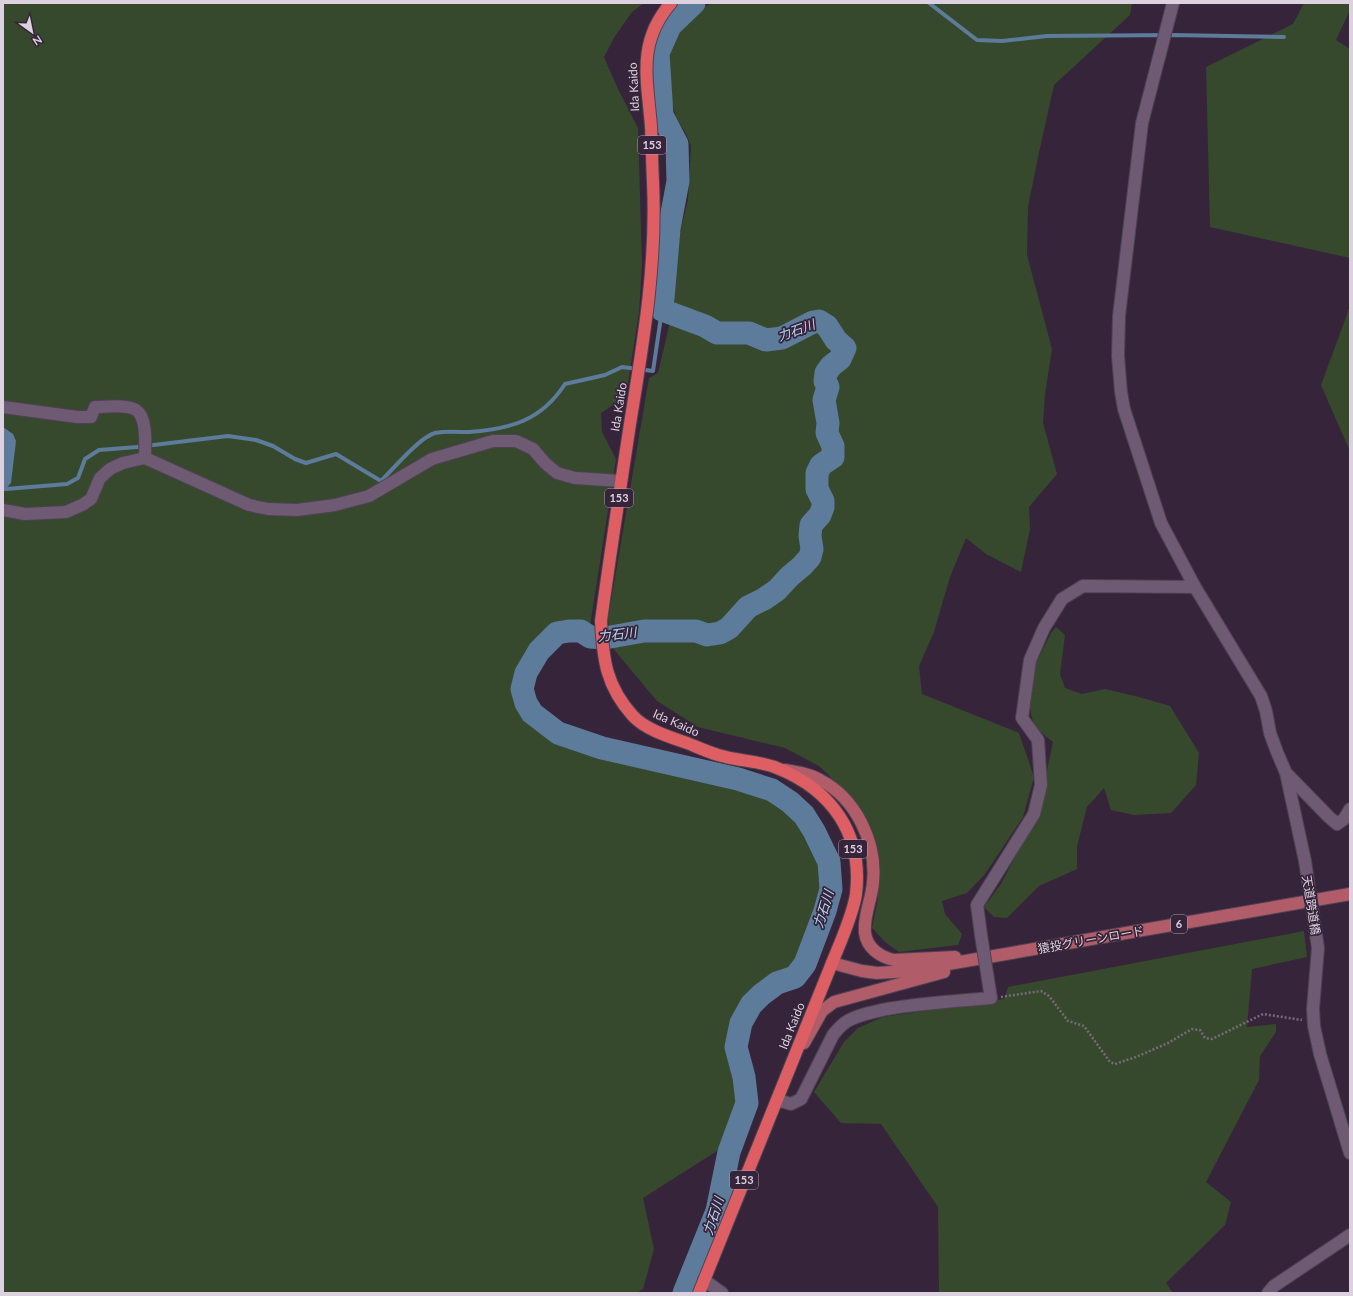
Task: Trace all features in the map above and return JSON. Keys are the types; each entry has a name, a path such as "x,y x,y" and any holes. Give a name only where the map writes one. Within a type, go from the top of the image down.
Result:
{"highway":[{"name":"Ida Kaido","path":"671,3 663,12 652,33 647,51 645,74 651,127 655,214 649,293 601,621 605,665 610,682 619,698 634,717 648,726 718,755 776,768 797,777 818,791 836,810 850,835 857,870 856,895 832,963 699,1293"}],"main road":[{"path":"776,768 801,773 820,779 842,796 858,816 872,854 874,869 865,924 865,934 868,941 878,954 885,958 894,960 1008,954"},
{"name":"猿投グリーンロード","path":"832,963 862,972 890,973 908,971 1350,894"},
{"path":"790,1068 822,1011 834,1002 1008,954"}],"street":[{"path":"1173,3 1142,123 1119,316 1118,356 1124,409 1161,523 1195,587 1261,696 1266,711 1270,733 1286,773 1337,824 1344,820 1350,809"},
{"path":"3,407 77,417 91,417 95,406 126,407 136,410 142,418 144,424 145,457"},
{"path":"3,510 25,514 66,512 82,505 90,498 100,478 110,469 123,463 145,457 249,505 268,509 297,510 335,505 369,496 432,459 493,441 516,441 533,449 545,463 557,473 576,478 621,481"},
{"path":"777,1100 791,1104 801,1099 833,1035 839,1027 846,1022 876,1011 915,1004 990,995 977,905 1034,814 1041,785 1038,740 1022,718 1030,660 1044,628 1062,599 1083,586 1195,587"},
{"name":"天道跨道橋","path":"1286,773 1304,861 1318,948 1313,1008 1314,1026 1320,1054 1350,1154"},
{"path":"1268,1293 1274,1286 1350,1234"},
{"path":"704,1280 722,1293"}],"path":[{"path":"990,995 1041,991 1050,996 1068,1021 1084,1026 1110,1062 1115,1064 1168,1044 1192,1029 1200,1030 1205,1038 1212,1039 1263,1014 1306,1021 1314,1026"}],"green space":[{"path":"3,3 644,3 632,12 615,36 604,57 617,87 638,128 642,264 639,312 626,396 601,413 602,432 616,459 590,626 560,630 549,636 519,671 518,694 528,715 549,735 598,753 725,784 749,787 782,800 798,814 810,834 823,870 826,888 823,910 812,942 796,966 751,994 731,1030 732,1061 741,1098 717,1151 643,1198 654,1249 643,1289 637,1293 3,1293 3,492 11,483 13,434 3,427"},
{"path":"712,3 1132,3 1130,15 1054,85 1028,207 1027,255 1052,349 1045,394 1043,423 1057,474 1029,507 1030,529 1021,572 986,554 966,538 950,577 934,632 919,666 922,694 1019,733 1034,777 1023,817 985,874 967,893 942,901 945,914 962,934 958,945 899,952 885,942 872,928 878,899 876,864 870,830 847,793 819,766 785,748 698,727 657,701 611,646 608,619 649,378 658,373 670,322 678,316 671,290 678,241 688,200 691,146 676,117 672,101 666,63 667,46 676,31 690,14"},
{"path":"1304,3 1350,3 1350,10 1336,40 1350,49 1350,258 1210,227 1206,67 1293,24"},
{"path":"1350,306 1350,447 1349,449 1321,385"},
{"path":"1056,627 1065,635 1060,674 1065,688 1082,694 1105,689 1170,706 1199,753 1196,785 1171,813 1134,815 1111,810 1104,788 1087,807 1077,846 1077,869 1039,886 1007,918 994,917 984,907 1001,884 1038,813 1053,742 1034,727 1029,704 1035,665 1051,633"},
{"path":"1304,931 1307,957 1252,969 1247,1027 1276,1024 1276,1032 1260,1056 1259,1080 1206,1182 1231,1202 1225,1225 1166,1283 1173,1293 939,1293 938,1207 881,1124 841,1123 814,1092 844,1042 858,1028 883,1017 1004,999 1008,987"}],"water":[{"path":"3,427 13,434 16,441 11,483 3,492"}],"waterway":[{"name":"力石川","path":"684,1293 717,1211 729,1152 747,1103 744,1077 736,1047 741,1023 751,1005 761,995 777,983 795,977 805,964 825,911 831,889 829,862 814,831 804,815 790,802 772,790 738,779 602,748 558,733 532,713 526,703 522,689 526,673 539,651 557,633 581,631 590,637 605,638 644,631 696,631 707,635 720,633 729,628 748,607 777,590 810,557 812,549 810,536 811,525 820,515 823,507 823,501 817,489 817,473 821,465 833,457 833,446 827,433 828,423 824,400 828,387 825,381 826,373 831,366 840,359 845,348 836,340 827,326 819,321 813,322 782,338 766,340 749,333 717,333 705,326 662,310 669,229 678,181 677,144 662,115 658,53 670,26 694,3"},
{"path":"929,3 977,40 1002,41 1047,36 1172,35 1284,37"},
{"path":"3,488 67,484 78,478 85,459 99,450 228,436 256,440 273,446 295,459 306,463 336,454 381,481 414,447 422,440 435,433 484,431 511,425 535,415 546,407 556,397 565,384 605,375 622,367 653,371 662,310"}]}
